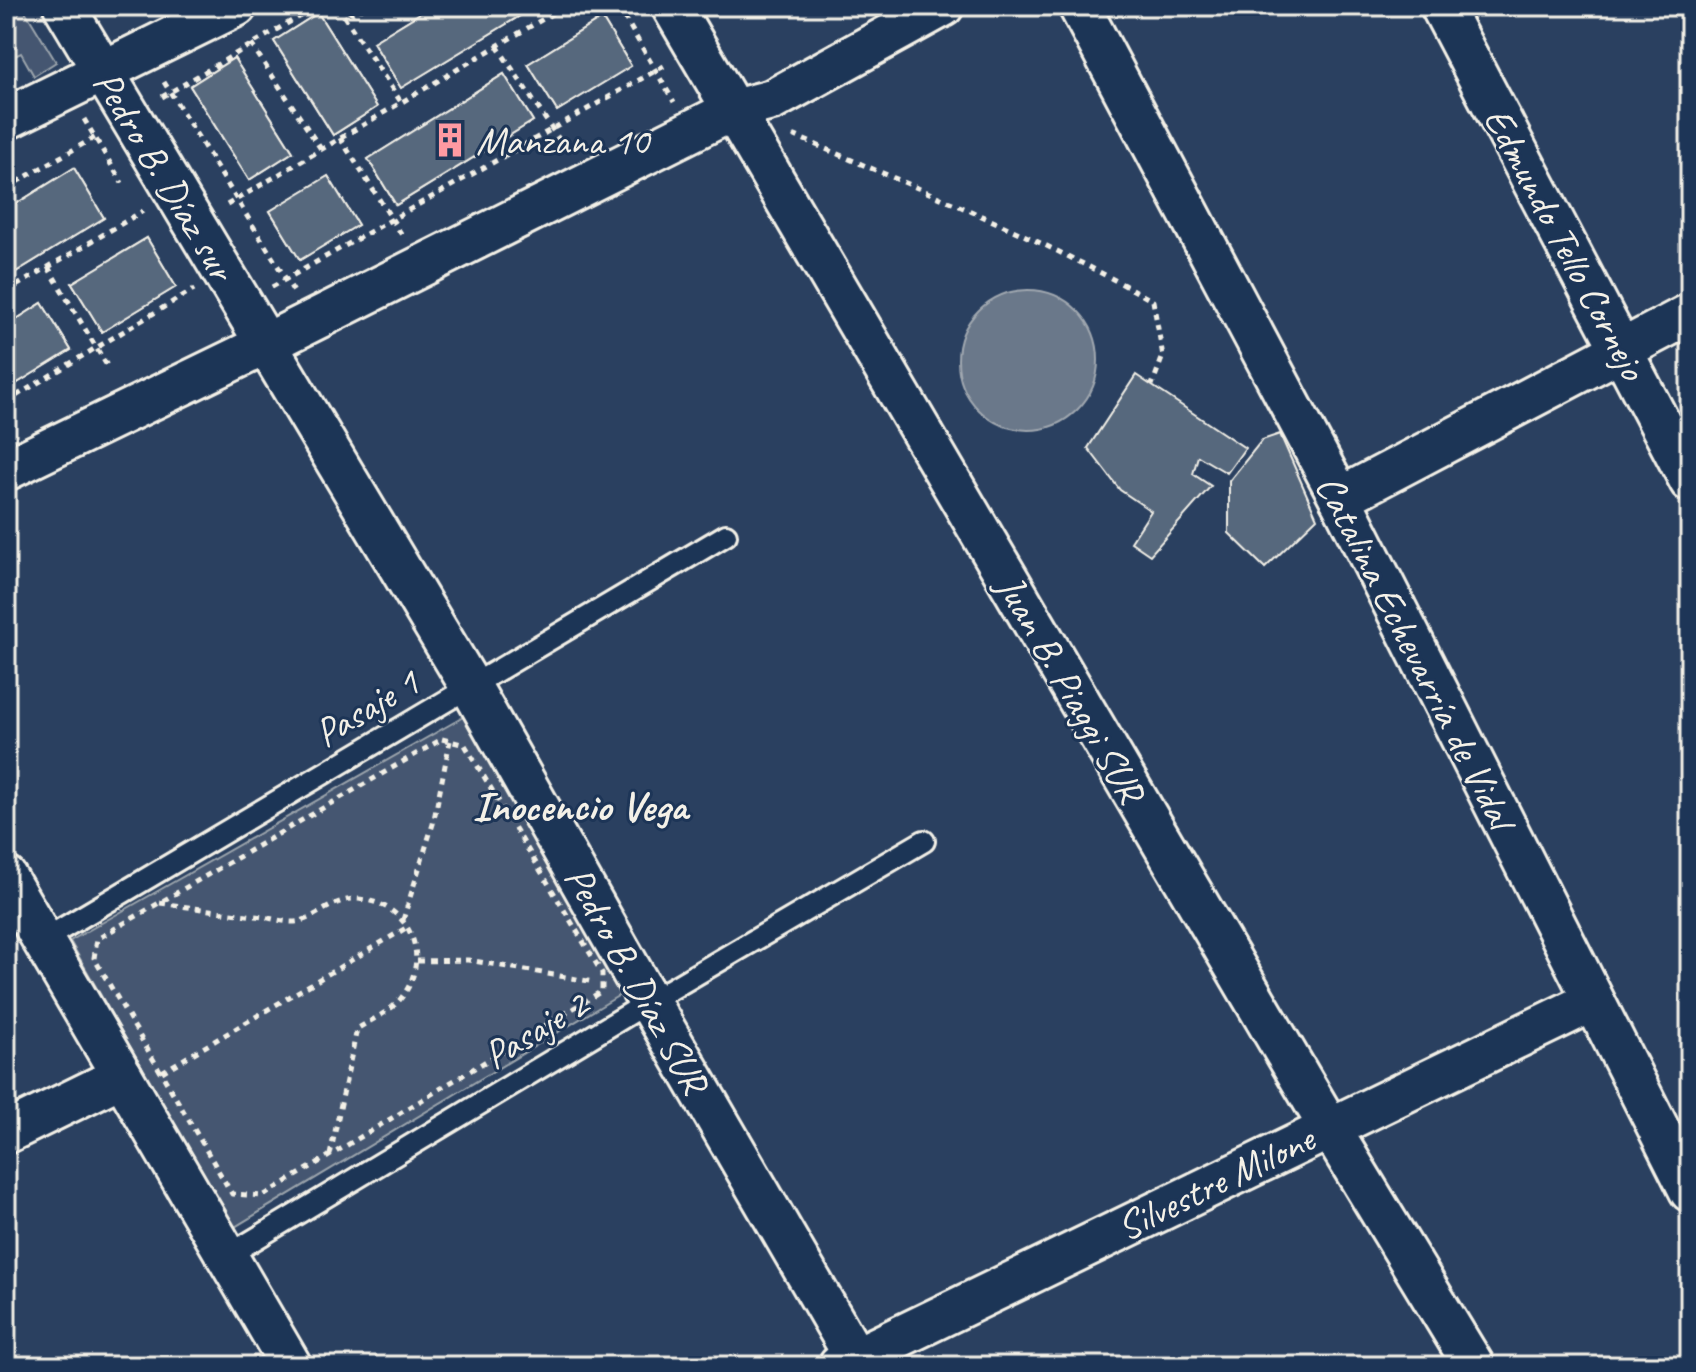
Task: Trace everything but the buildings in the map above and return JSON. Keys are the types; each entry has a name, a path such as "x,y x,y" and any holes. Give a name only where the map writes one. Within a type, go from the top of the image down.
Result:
{"street":[{"name":"Pedro B. Díaz sur","path":"64,6 268,343"},
{"name":"Juan B. Piaggi SUR","path":"672,6 1329,1127 1474,1366"},
{"path":"6,470 313,321 733,110 772,100 943,6"},
{"name":"Catalina Echevarría de Vidal","path":"1079,6 1340,498 1593,1001 1684,1166"},
{"name":"Edmundo Tello Cornejo","path":"1441,6 1690,481"},
{"path":"6,119 232,8"},
{"path":"1340,498 1690,314"},
{"name":"Pedro B. Díaz SUR","path":"268,343 471,687 851,1363"},
{"path":"6,877 291,1366"},
{"name":"Silvestre Milone","path":"851,1363 1329,1127 1593,1001"},
{"path":"6,1133 122,1076"}],"lane":[{"name":"Pasaje 1","path":"43,940 726,535"},
{"name":"Pasaje 2","path":"227,1256 924,841"}],"path":[{"path":"6,188 317,6"},
{"path":"337,6 353,13 367,6"},
{"path":"337,6 402,102"},
{"path":"6,292 48,267 185,208 236,199 565,6"},
{"path":"618,6 692,131"},
{"path":"232,8 252,45 321,149"},
{"path":"497,46 562,144"},
{"path":"6,402 97,349 234,287 285,280 696,48"},
{"path":"145,51 313,321"},
{"path":"790,134 1028,237 1091,266 1153,301 1163,356 1152,385"},
{"path":"340,138 421,266"},
{"path":"48,267 109,369"},
{"path":"442,739 465,745 602,973 602,991 263,1196 232,1194 94,958 97,939 159,903 442,739"},
{"path":"403,920 433,824 450,741"},
{"path":"159,903 298,922 337,903 356,899 389,908 403,920 416,949 417,961 402,996 389,1010 357,1029 330,1156"},
{"path":"161,1073 406,928"},
{"path":"417,961 468,960 601,984"}],"shaded area":[{"path":"6,6 22,6 56,62 34,76 21,53 6,60"},
{"path":"1028,290 1055,295 1078,310 1093,333 1098,360 1093,387 1078,410 1055,425 1028,430 1001,425 978,410 963,387 958,360 963,333 978,310 1001,295"},
{"path":"465,716 623,993 233,1228 70,941"}],"place":[{"name":"Manzana 10","path":"450,140"}],"district":[{"name":"Inocencio Vega","path":"580,805"}]}
